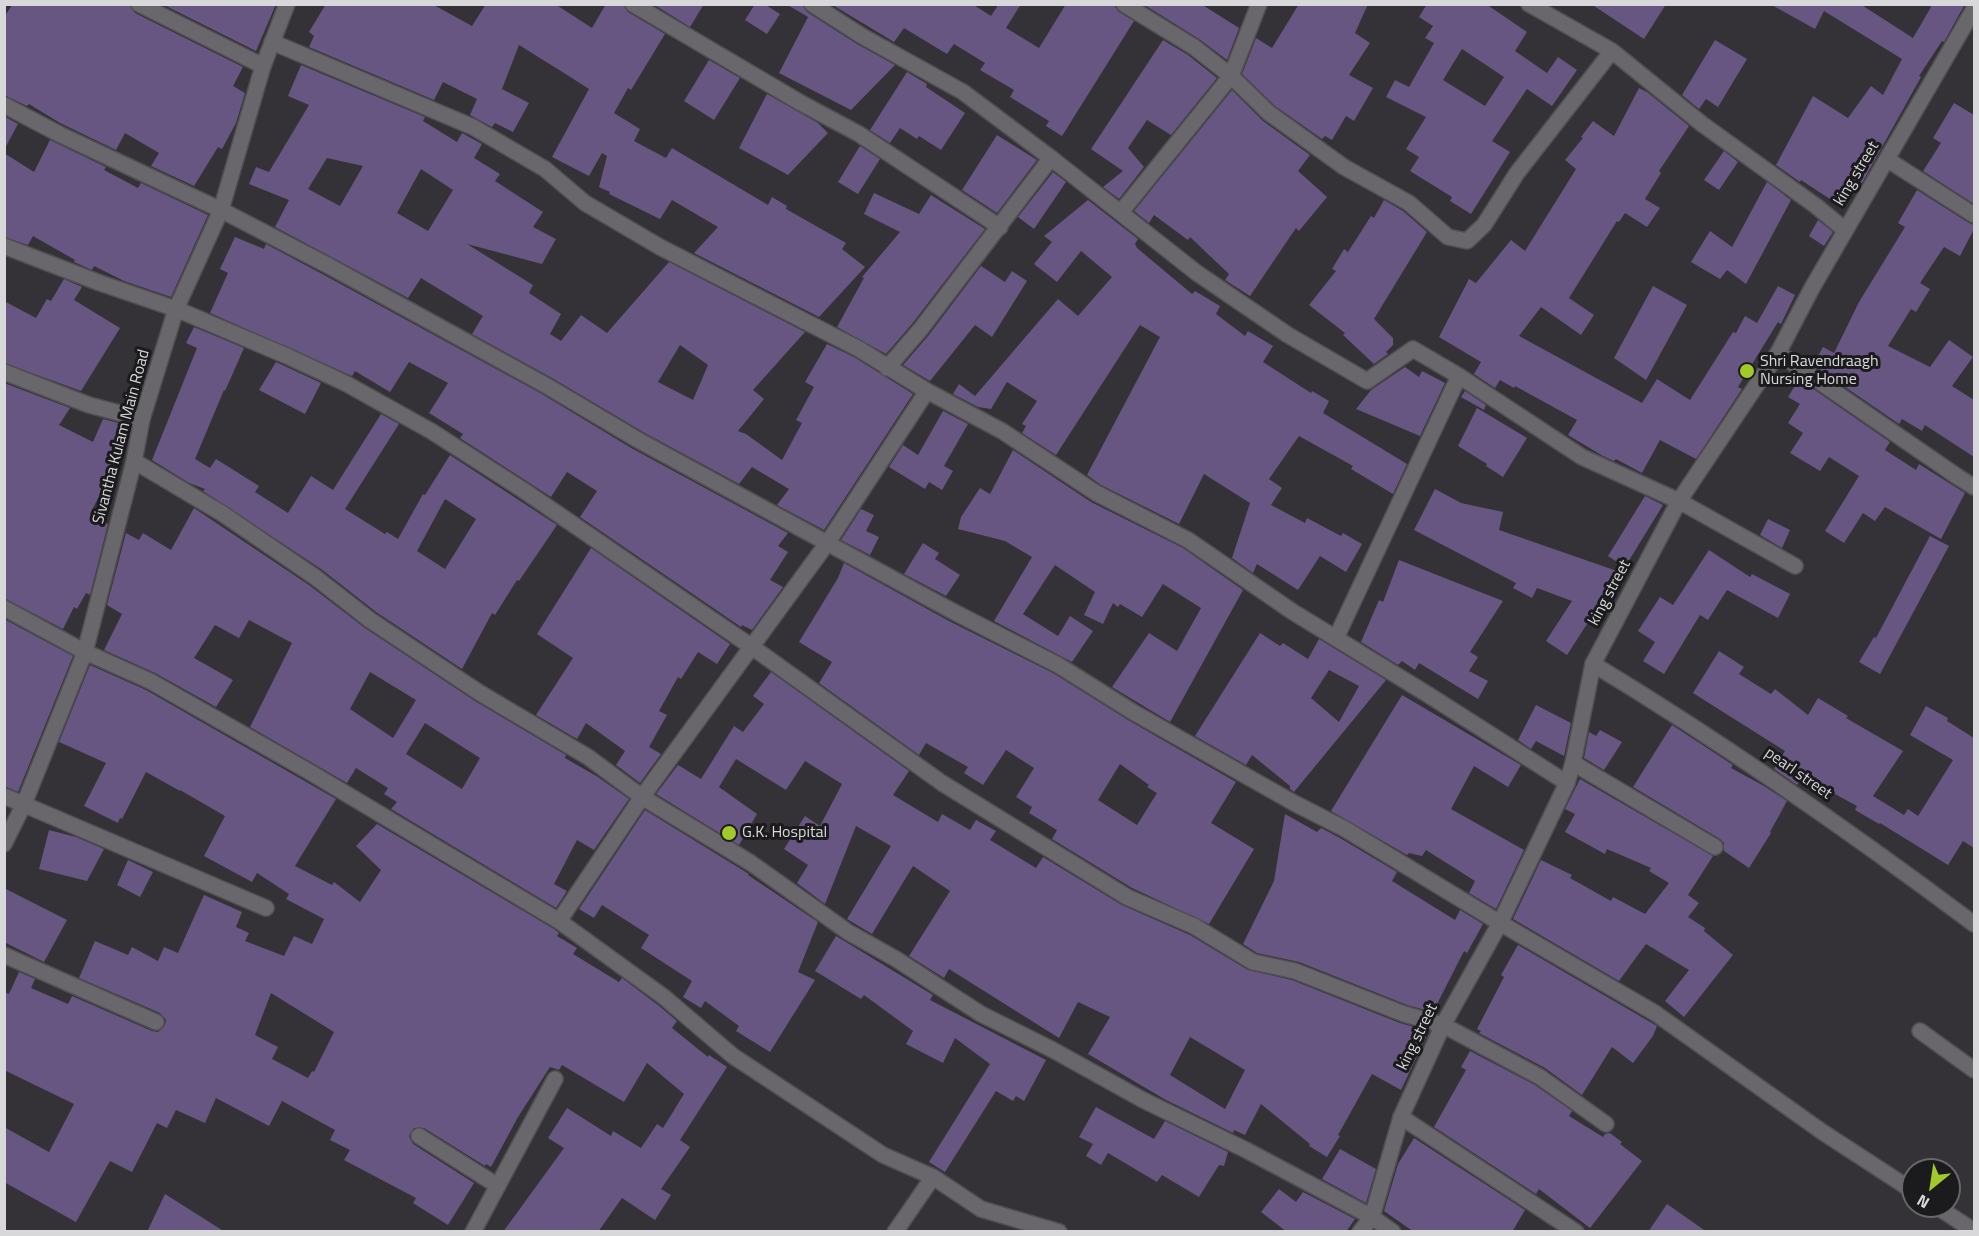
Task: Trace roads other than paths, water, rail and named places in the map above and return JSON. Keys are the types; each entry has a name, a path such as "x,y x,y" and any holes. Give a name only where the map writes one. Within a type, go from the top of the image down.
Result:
{"street":[{"path":"139,4 263,66"},
{"name":"Sivantha Kulam Main Road","path":"4,844 24,804 85,652 134,461 142,419 176,309 221,210 263,66 286,4"},
{"path":"633,4 801,103 860,134 1000,227"},
{"path":"812,4 862,36 963,92 1197,273 1288,335 1367,381 1413,349 1459,376 1582,457 1679,501 1795,566"},
{"path":"1124,4 1194,47 1231,76 1269,113 1344,167 1408,203 1448,237 1467,241 1484,225 1517,173 1612,51"},
{"path":"1121,212 1231,76 1259,4"},
{"path":"1529,4 1612,51 1702,124 1816,206 1845,230"},
{"name":"king street","path":"1360,1232 1372,1217 1401,1117 1443,1025 1500,923 1568,783 1593,664 1679,501 1778,353 1845,230 1888,160 1927,87 1974,9"},
{"path":"272,42 472,127 545,169 585,203 660,247 859,349 927,391 1002,431 1096,493 1188,540 1293,612 1568,783"},
{"path":"4,105 61,135 221,210 342,272 536,380 638,440 954,612 1058,665 1133,712 1294,803 1345,829 1655,1013 1821,1131 1901,1183"},
{"path":"887,368 920,330 1051,158"},
{"path":"1888,160 1974,215"},
{"path":"4,246 176,309 287,356 431,430 523,490 752,647 942,783 1127,897 1194,926 1253,962 1295,971 1404,1014 1443,1025 1540,1077 1606,1124"},
{"path":"1778,353 1974,486"},
{"path":"4,372 89,405 142,419"},
{"path":"1336,638 1459,376"},
{"path":"559,921 642,797 828,542 927,391"},
{"path":"134,461 223,514 315,577 370,620 480,693 588,757 642,797 751,863 848,932 896,959 981,1014 1053,1050 1143,1100 1246,1150 1372,1217 1393,1232"},
{"path":"4,608 85,652 150,681 216,718 458,859 559,921 664,997 742,1062 883,1155 933,1178 981,1209 1059,1232"},
{"name":"pearl street","path":"1593,664 1771,777 1884,856 1974,924"},
{"path":"1573,763 1715,848"},
{"path":"4,796 266,908"},
{"path":"4,955 156,1022"},
{"path":"1920,1031 1974,1070"},
{"path":"473,1232 555,1079"},
{"path":"1401,1117 1576,1232"},
{"path":"419,1136 498,1186"},
{"path":"895,1232 933,1178"},
{"path":"1954,1218 1974,1232"}],"place":[{"name":"Shri Ravendraagh Nursing Home","path":"1747,371"},
{"name":"G.K. Hospital","path":"729,833"}]}
